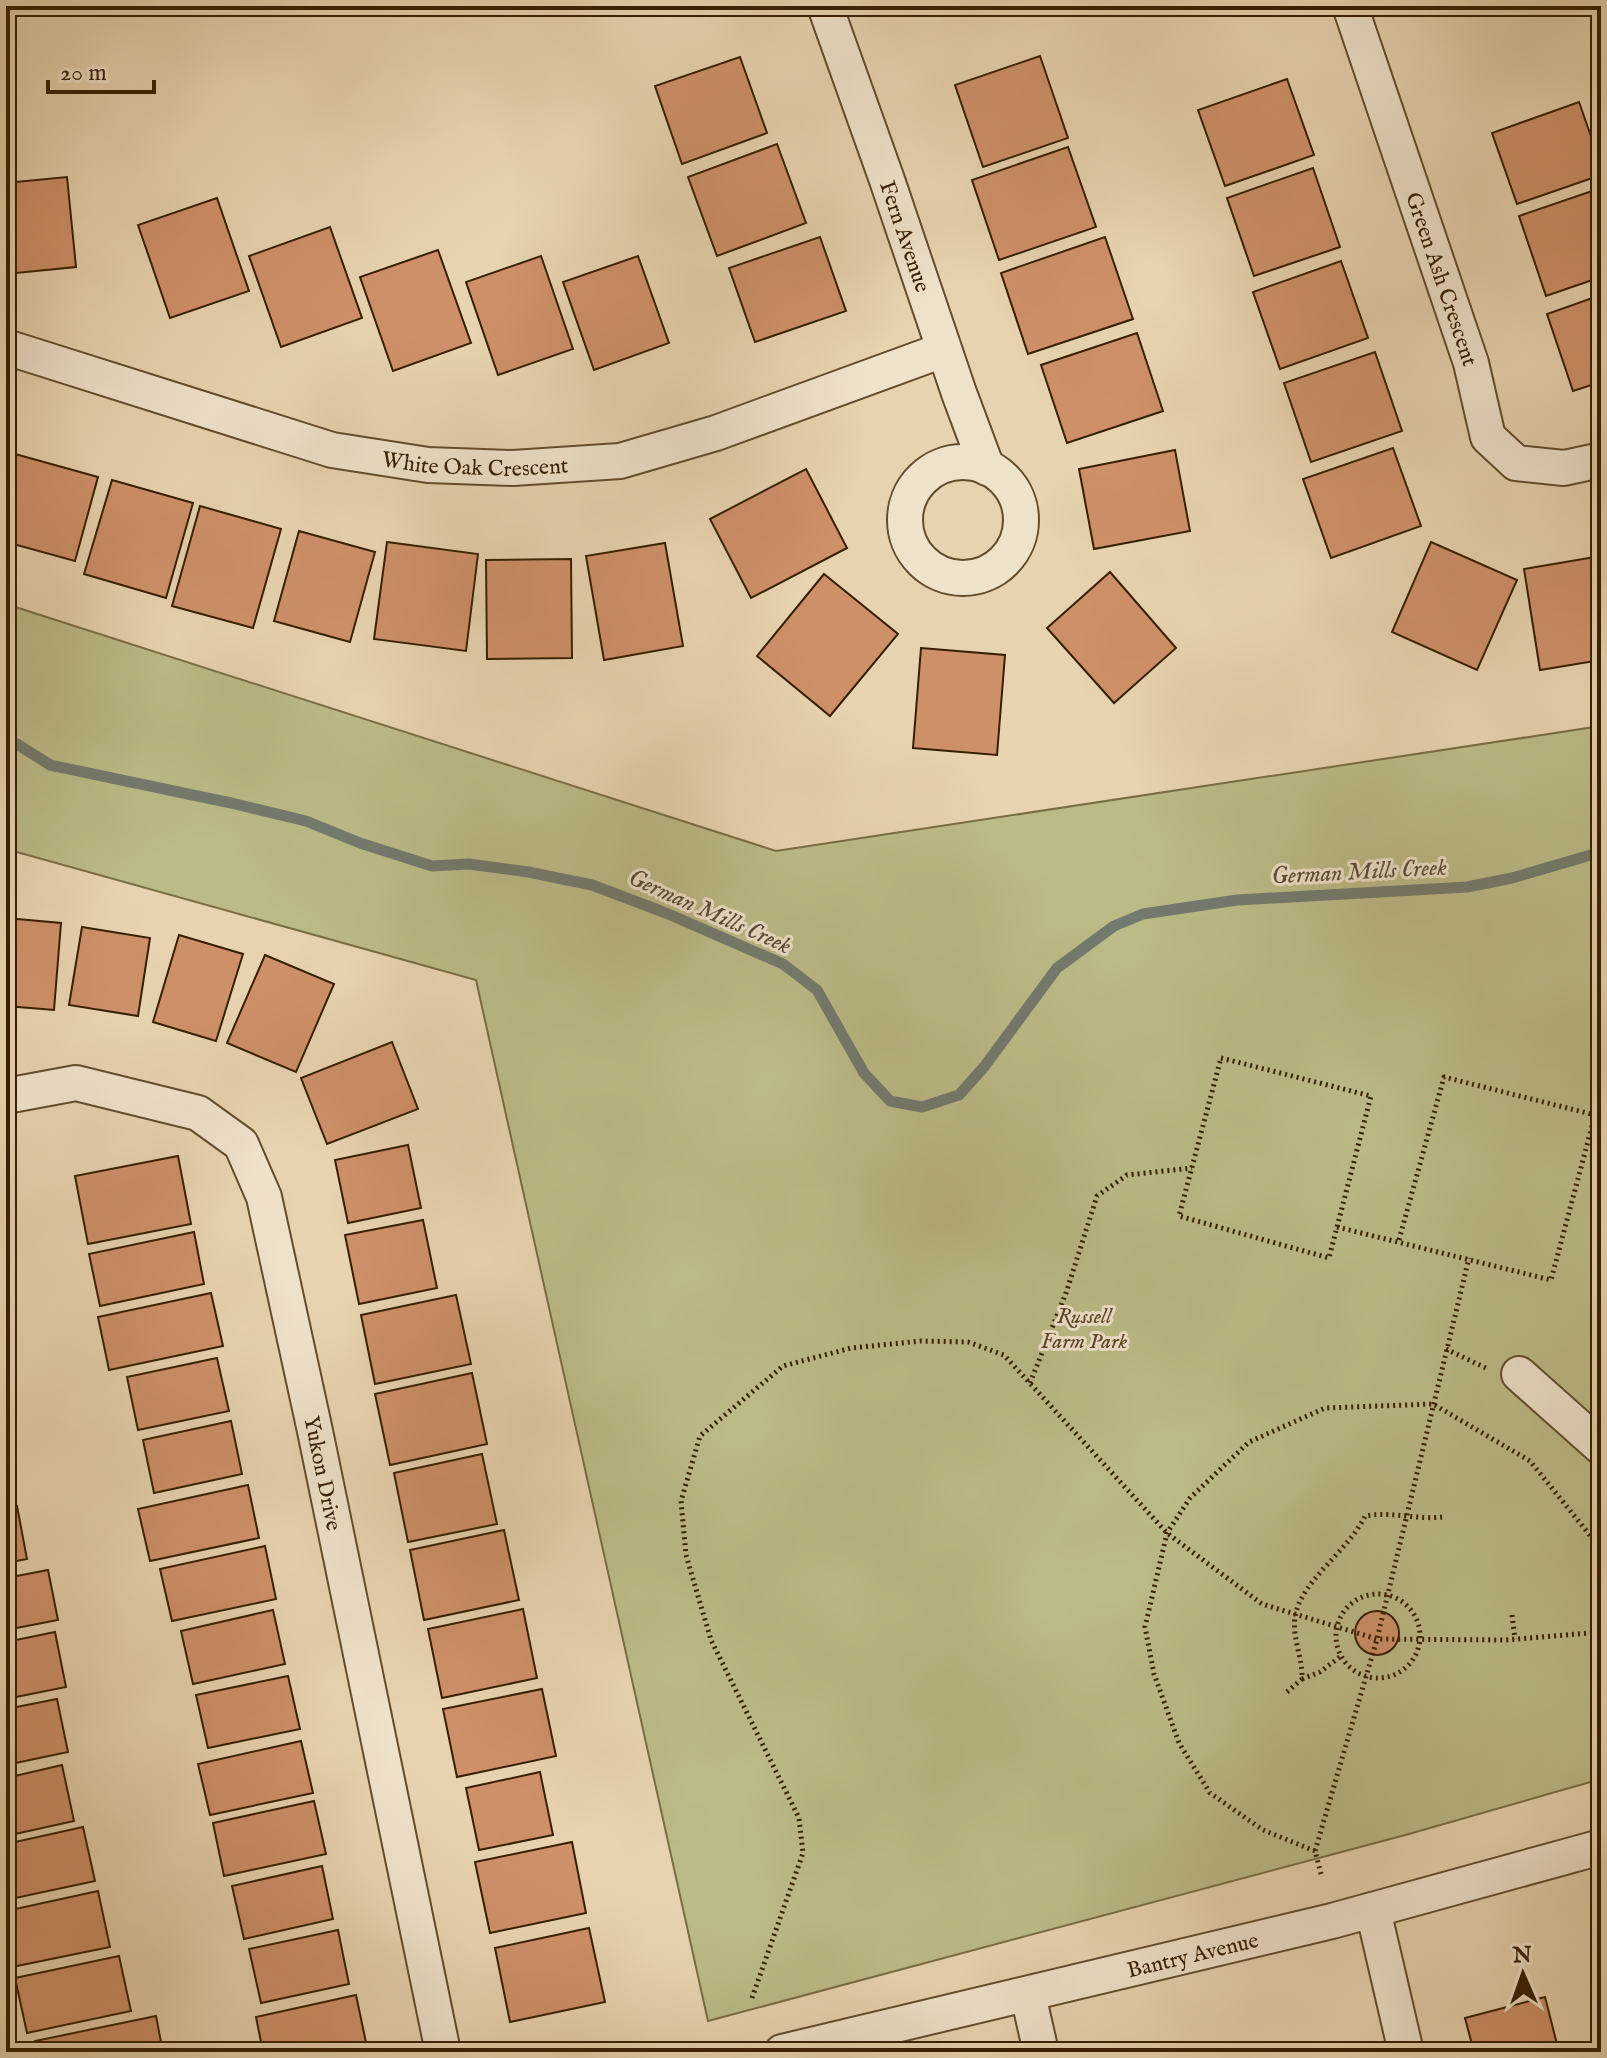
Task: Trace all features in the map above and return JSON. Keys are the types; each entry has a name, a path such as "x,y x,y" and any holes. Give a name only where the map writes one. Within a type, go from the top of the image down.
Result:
{"street":[{"name":"Fern Avenue","path":"825,6 943,350 987,468"},
{"name":"Green Ash Crescent","path":"1350,6 1471,363 1488,437 1516,463 1564,468 1601,460"},
{"name":"White Oak Crescent","path":"6,347 332,450 428,465 513,468 620,461 716,433 943,350"},
{"name":"Yukon Drive","path":"6,1096 76,1083 198,1113 241,1144 264,1197 443,2052"},
{"path":"1504,1372 1565,1412 1601,1447"},
{"name":"Bantry Avenue","path":"782,2052 1373,1910 1601,1847"},
{"path":"1373,1910 1406,2052"},
{"path":"1028,1995 1041,2052"}],"path":[{"path":"1221,1058 1371,1096 1329,1258 1179,1216 1192,1168 1221,1058"},
{"path":"1337,1227 1551,1280 1595,1115 1444,1077 1399,1240"},
{"path":"1030,1383 1066,1293 1097,1196 1127,1175 1192,1168"},
{"path":"1321,1874 1315,1851 1377,1639 1469,1258"},
{"path":"752,1998 803,1853 799,1818 711,1640 686,1555 681,1501 700,1436 783,1366 851,1348 921,1341 968,1342 1004,1355 1167,1533 1262,1604 1377,1639 1515,1639 1601,1632"},
{"path":"1446,1349 1504,1372"},
{"path":"1315,1851 1263,1830 1210,1793 1179,1743 1154,1674 1145,1627 1167,1533 1190,1498 1249,1442 1325,1408 1433,1404 1530,1461 1597,1544 1601,1563"},
{"path":"1302,1679 1295,1638 1295,1614 1306,1592 1322,1570 1343,1551 1365,1516 1382,1513 1442,1517"},
{"path":"1388,1594 1409,1606 1416,1616 1421,1639 1412,1662 1402,1671 1379,1679 1366,1677 1354,1671 1341,1656 1336,1639 1337,1626 1341,1613 1361,1596 1388,1594"},
{"path":"1512,1615 1515,1639"},
{"path":"1287,1692 1302,1679 1320,1672 1341,1656"}],"green space":[{"name":"Russell Farm Park","path":"6,604 776,851 1601,726 1601,1779 1409,1834 708,2021 476,980 6,849"}],"building":[{"path":"1040,56 1068,138 983,167 955,85"},
{"path":"740,57 767,133 682,164 655,86"},
{"path":"1287,79 1314,155 1225,186 1198,110"},
{"path":"1579,102 1601,165 1601,175 1517,204 1492,133"},
{"path":"777,144 806,223 717,256 688,177"},
{"path":"1068,147 1096,227 999,260 972,180"},
{"path":"1313,168 1340,247 1254,276 1227,198"},
{"path":"67,177 76,267 6,274 6,183"},
{"path":"1601,188 1601,277 1546,296 1519,216"},
{"path":"217,198 249,291 170,318 138,225"},
{"path":"330,227 362,318 281,347 249,256"},
{"path":"820,237 846,311 755,342 729,268"},
{"path":"1105,237 1133,319 1028,354 1001,273"},
{"path":"438,250 471,343 393,371 360,277"},
{"path":"541,256 573,349 498,375 466,282"},
{"path":"638,256 669,343 594,370 563,282"},
{"path":"1341,261 1368,338 1280,369 1253,292"},
{"path":"1601,295 1601,382 1573,391 1547,314"},
{"path":"1137,333 1163,411 1067,443 1041,365"},
{"path":"1375,352 1402,431 1311,462 1284,383"},
{"path":"1393,448 1421,526 1331,558 1303,479"},
{"path":"1175,450 1190,531 1094,549 1079,469"},
{"path":"15,454 98,477 75,561 6,542 6,488"},
{"path":"806,469 847,548 751,598 710,519"},
{"path":"112,480 193,503 166,598 84,574"},
{"path":"200,506 281,529 253,628 172,606"},
{"path":"299,531 375,552 350,642 274,621"},
{"path":"387,542 478,554 466,651 374,639"},
{"path":"1431,542 1517,580 1477,670 1392,632"},
{"path":"665,543 683,646 604,660 586,556"},
{"path":"1601,556 1601,660 1540,670 1524,569"},
{"path":"571,559 572,658 487,659 486,560"},
{"path":"1110,572 1176,648 1114,703 1047,628"},
{"path":"824,574 898,634 830,716 757,656"},
{"path":"921,648 1005,655 997,755 913,748"},
{"path":"6,918 61,923 54,1010 6,1006"},
{"path":"82,927 150,938 138,1016 69,1005"},
{"path":"179,935 243,954 216,1041 153,1022"},
{"path":"265,955 334,984 296,1072 227,1043"},
{"path":"392,1042 418,1109 327,1144 301,1078"},
{"path":"408,1145 421,1208 348,1223 335,1160"},
{"path":"178,1156 191,1224 88,1244 75,1176"},
{"path":"423,1220 437,1288 359,1304 345,1235"},
{"path":"194,1232 204,1284 100,1306 89,1254"},
{"path":"211,1293 223,1346 109,1370 98,1317"},
{"path":"456,1295 471,1364 375,1384 361,1315"},
{"path":"217,1358 229,1411 138,1430 127,1377"},
{"path":"472,1373 487,1444 390,1465 375,1394"},
{"path":"231,1421 242,1474 154,1493 143,1440"},
{"path":"482,1454 497,1524 408,1542 394,1473"},
{"path":"6,1455 14,1494 6,1496"},
{"path":"248,1485 259,1538 150,1561 138,1509"},
{"path":"17,1506 27,1559 6,1563 6,1508"},
{"path":"504,1530 519,1600 424,1620 410,1550"},
{"path":"265,1546 276,1599 172,1621 160,1569"},
{"path":"48,1570 58,1620 6,1630 6,1578"},
{"path":"523,1609 537,1678 442,1698 428,1629"},
{"path":"273,1610 285,1664 193,1684 181,1631"},
{"path":"1377,1611 1393,1617 1399,1633 1393,1649 1377,1655 1361,1649 1355,1633 1361,1617"},
{"path":"55,1632 66,1687 6,1699 6,1642"},
{"path":"288,1676 300,1729 208,1748 196,1695"},
{"path":"542,1689 556,1756 457,1777 443,1709"},
{"path":"57,1699 68,1752 6,1765 6,1709"},
{"path":"301,1741 313,1793 210,1815 198,1764"},
{"path":"62,1765 74,1821 6,1836 6,1778"},
{"path":"540,1772 553,1835 479,1850 466,1788"},
{"path":"314,1801 326,1854 224,1876 213,1823"},
{"path":"83,1827 95,1881 6,1900 6,1844"},
{"path":"572,1842 586,1913 490,1933 475,1862"},
{"path":"322,1866 333,1919 244,1939 232,1886"},
{"path":"98,1891 110,1947 12,1967 6,1939 6,1911"},
{"path":"589,1928 605,2002 510,2022 495,1948"},
{"path":"338,1930 349,1984 261,2003 249,1949"},
{"path":"119,1956 131,2011 27,2033 15,1978"},
{"path":"356,1995 368,2052 263,2052 256,2017"},
{"path":"1545,1997 1559,2052 1474,2052 1465,2018"},
{"path":"156,2016 163,2052 37,2052 35,2041"},
{"path":"1346,2043 1349,2052 1310,2052"}],"waterway":[{"name":"German Mills Creek","path":"6,743 17,744 50,765 306,821 360,843 432,866 469,864 528,872 592,885 666,913 783,964 817,990 864,1073 890,1101 922,1107 959,1095 984,1067 1057,968 1114,926 1143,914 1237,900 1467,887 1512,878 1601,852"}]}
